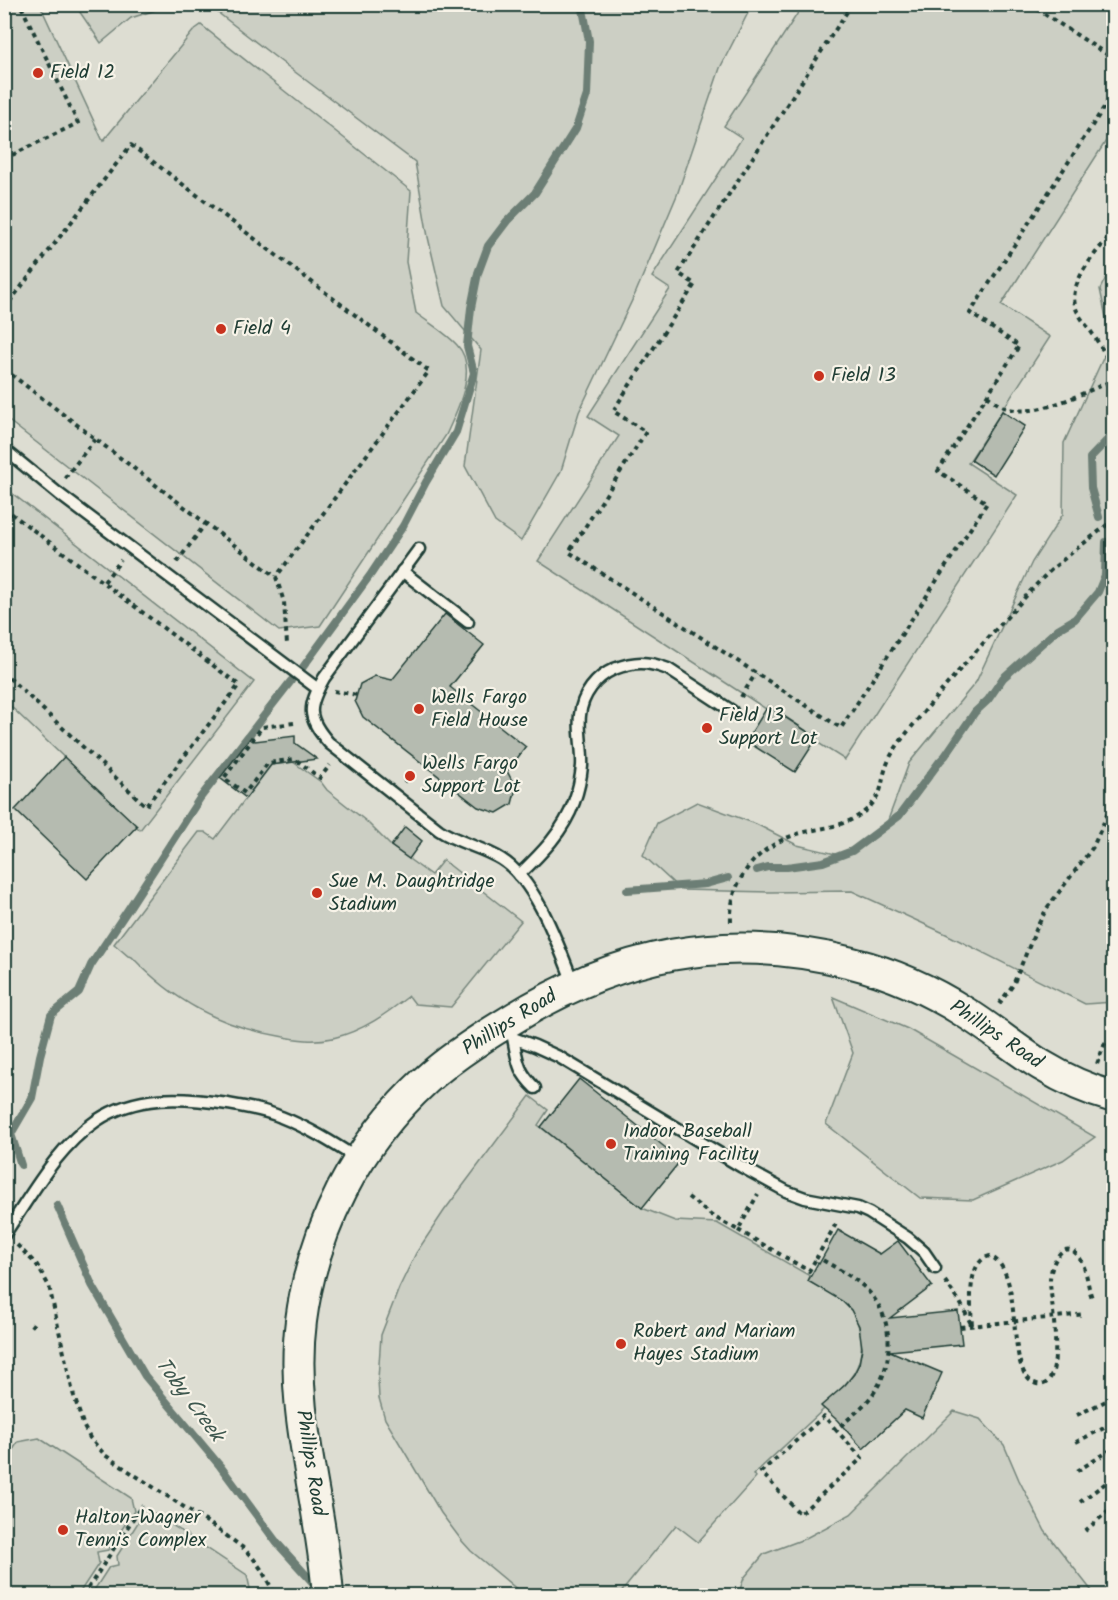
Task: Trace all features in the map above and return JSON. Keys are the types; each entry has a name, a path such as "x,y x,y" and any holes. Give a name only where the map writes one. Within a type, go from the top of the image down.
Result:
{"street":[{"name":"Phillips Road","path":"328,1596 300,1398 301,1320 320,1240 335,1203 359,1160 376,1136 412,1093 428,1078 482,1037 508,1031 541,1002 574,985 643,961 679,953 713,949 800,952 875,970 910,982 966,1013 1026,1056 1053,1072 1078,1085 1113,1097"}],"lane":[{"path":"4,449 131,548 318,688"},
{"path":"419,549 330,668 313,701 312,716 316,727 328,743 446,834 503,861 519,875 547,921 574,985"},
{"path":"402,571 468,622"},
{"path":"519,875 537,858 568,817 582,764 580,715 587,693 601,677 610,671 635,663 645,662 658,665 668,669 732,711"},
{"path":"508,1031 519,1070 535,1088"},
{"path":"508,1031 559,1057 786,1191 805,1198 858,1208 869,1214 908,1238 924,1252 935,1268"},
{"path":"9,1238 47,1172 81,1133 108,1114 143,1101 193,1100 265,1112 308,1129 359,1160"}],"path":[{"path":"4,159 78,123 20,4"},
{"path":"852,4 678,273 695,284 613,411 646,432 569,552 841,728 987,503 938,471 1019,346 970,314 1113,92"},
{"path":"1029,4 1113,59"},
{"path":"4,309 131,145 429,371 276,577"},
{"path":"1113,231 1087,266 1076,288 1074,298 1080,316 1113,370"},
{"path":"4,369 276,577 284,602 286,630"},
{"path":"987,396 1006,408 1020,411 1044,408 1113,380"},
{"path":"55,490 95,439"},
{"path":"4,508 239,685 146,806 4,673"},
{"path":"731,922 735,890 750,864 774,844 791,836 848,822 865,811 882,788 887,764 901,741 975,651 1048,573 1113,519"},
{"path":"168,575 206,524"},
{"path":"104,582 131,548"},
{"path":"732,711 756,673"},
{"path":"294,723 262,727 224,778 245,793 268,763 295,759 320,778 330,764"},
{"path":"402,785 415,769"},
{"path":"999,1004 1013,985 1047,908 1093,847 1113,799"},
{"path":"1097,1064 1105,1043 1113,1040"},
{"path":"738,1230 766,1180"},
{"path":"688,1197 712,1216 809,1271 846,1206"},
{"path":"9,1238 29,1256 49,1286 73,1393 84,1428 90,1438 113,1461 242,1547 261,1569 276,1596"},
{"path":"972,1326 971,1293 974,1275 979,1262 990,1256 999,1262 1010,1288 1017,1351 1021,1364 1027,1376 1034,1382 1046,1383 1056,1360 1051,1274 1054,1262 1063,1250 1072,1251 1080,1260 1087,1275 1093,1299"},
{"path":"817,1257 858,1281 867,1289 881,1310 888,1334 889,1348 885,1372 879,1384 872,1396 836,1430"},
{"path":"935,1268 960,1302 972,1326"},
{"path":"960,1327 1085,1314"},
{"path":"1077,1415 1113,1396"},
{"path":"824,1416 836,1430 862,1458 800,1514 761,1472 824,1416"},
{"path":"1076,1442 1113,1423"},
{"path":"1077,1471 1113,1448"},
{"path":"1080,1502 1113,1477"},
{"path":"83,1596 142,1505"},
{"path":"1085,1531 1113,1506"}],"shaded area":[{"name":"Field 4","path":"4,5 40,5 103,141 194,30 201,25 411,191 406,262 416,313 448,336 463,354 466,365 464,390 446,435 320,626 279,631 5,418"},
{"path":"5,5 1113,5 1113,1595 5,1595"},
{"path":"75,5 171,5 131,18 101,43"},
{"path":"208,5 752,5 720,68 677,195 636,292 579,412 561,471 521,541 495,522 465,466 481,350 444,306 428,237 415,162"},
{"name":"Field 13","path":"803,5 1113,5 1113,130 1001,305 1050,337 968,463 1017,495 845,760 815,741 817,738 769,706 766,709 538,561 619,436 588,416 670,289 652,277 742,138 724,126"},
{"path":"1113,264 1113,1002 1085,1004 946,934 852,891 681,890 643,855 657,823 697,802 756,824 797,845 844,856 884,831 909,763 976,682 1032,562 1063,514 1064,443 1111,341 1100,289"},
{"path":"4,487 254,682 140,830 5,701"},
{"name":"Sue M. Daughtridge Stadium","path":"293,762 321,782 327,790 366,821 391,846 431,875 443,860 521,921 451,1007 415,1004 409,996 374,1021 333,1038 306,1040 257,1032 217,1018 181,999 114,944 199,832 205,832 215,839 271,765"},
{"path":"833,997 908,1029 1095,1137 1063,1160 973,1200 920,1198 826,1124 853,1053"},
{"name":"Robert and Mariam Hayes Stadium","path":"530,1096 548,1110 538,1125 642,1208 675,1221 717,1223 810,1276 808,1281 831,1293 847,1305 856,1319 861,1336 860,1359 852,1376 822,1407 824,1409 753,1475 756,1477 698,1542 676,1525 619,1595 525,1596 471,1551 441,1513 385,1419 379,1398 381,1335 399,1288 416,1253 444,1211"},
{"path":"954,1411 980,1419 1004,1445 1045,1531 1095,1595 738,1595 744,1578 764,1554 804,1539 851,1514"},
{"name":"Halton-Wagner Tennis Complex","path":"39,1438 131,1498 134,1511 108,1550 97,1552 99,1563 78,1595 5,1595 5,1462 18,1442"},
{"name":"Halton-Wagner Tennis Complex","path":"154,1513 247,1575 251,1593 249,1595 91,1595 109,1567 118,1565 117,1556 142,1516"}],"building":[{"path":"1002,411 1025,426 994,475 971,460"},
{"name":"Wells Fargo Field House","path":"445,614 484,645 450,687 526,747 507,771 516,788 512,804 497,813 478,807 363,717 355,701 360,684 375,676 392,680"},
{"path":"768,706 817,738 795,772 746,741"},
{"path":"295,736 295,743 317,759 271,765 246,798 220,778 251,737 255,741"},
{"path":"64,757 137,826 87,879 15,810"},
{"path":"405,827 422,841 409,859 391,846"},
{"name":"Indoor Baseball Training Facility","path":"579,1079 681,1160 642,1208 541,1127"},
{"path":"838,1230 880,1254 898,1241 932,1286 890,1318 958,1311 962,1344 890,1351 942,1373 922,1418 905,1410 863,1449 821,1406 854,1374 859,1364 862,1348 859,1326 851,1310 842,1301 808,1281"}],"waterway":[{"path":"303,667 403,526 456,432 474,373 467,346 471,308 478,273 488,246 507,221 535,193 576,128 587,95 589,41 582,4"},
{"path":"1099,517 1091,488 1090,458 1114,433"},
{"path":"757,870 823,862 852,851 899,816 975,712 988,700 1003,678 1058,629 1075,619 1098,592 1105,575 1106,542"},
{"path":"11,1134 32,1098 51,1015 79,992 91,965 200,798 291,681"},
{"path":"627,890 706,884 728,878"},
{"name":"Toby Creek","path":"4,1121 11,1134 21,1165"},
{"name":"Toby Creek","path":"57,1205 92,1285 145,1376 220,1466 277,1543 316,1586"}],"place":[{"name":"Field 12","path":"38,73"},
{"name":"Field 4","path":"221,329"},
{"name":"Field 13","path":"819,376"},
{"name":"Wells Fargo Field House","path":"419,709"},
{"name":"Field 13 Support Lot","path":"707,728"},
{"name":"Wells Fargo Support Lot","path":"410,776"},
{"name":"Sue M. Daughtridge Stadium","path":"317,893"},
{"name":"Indoor Baseball Training Facility","path":"611,1144"},
{"name":"Robert and Mariam Hayes Stadium","path":"621,1344"},
{"name":"Halton-Wagner Tennis Complex","path":"63,1530"}]}
